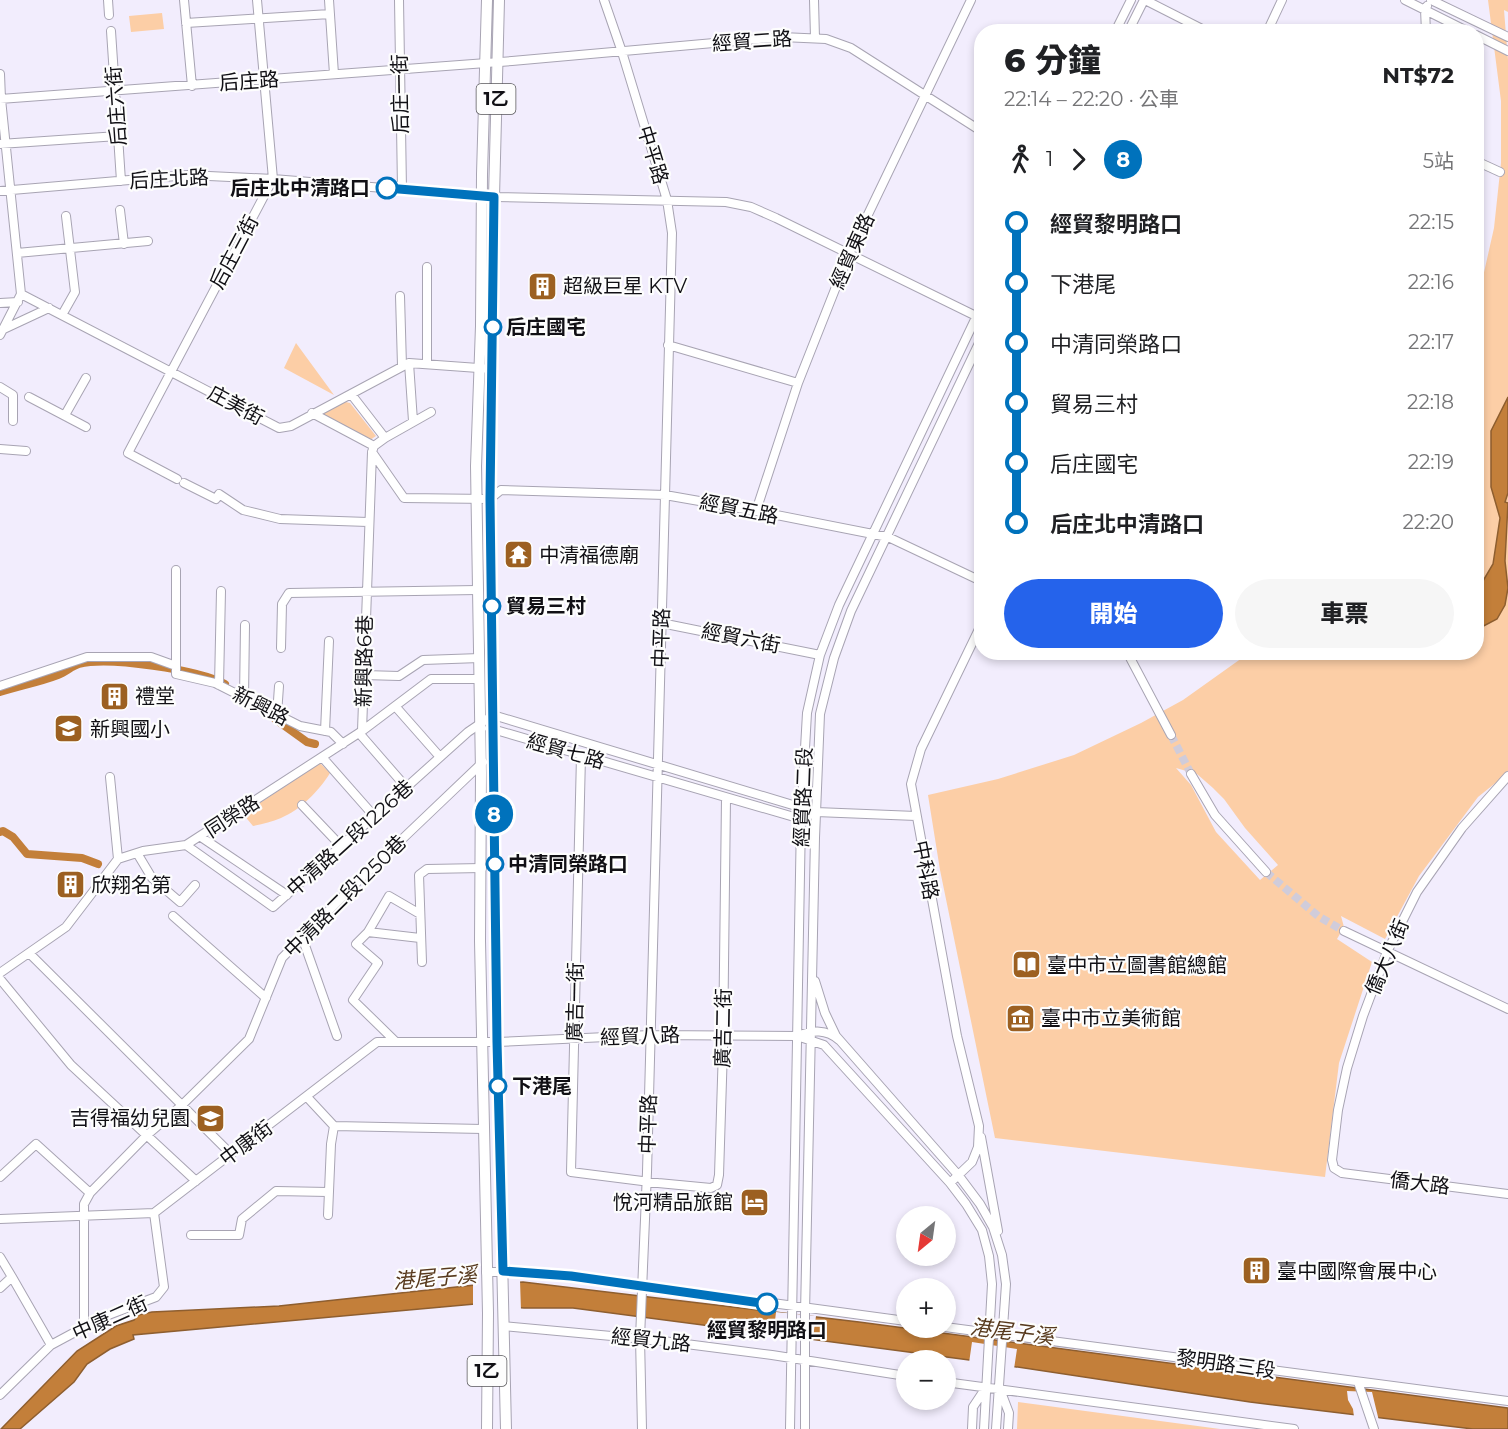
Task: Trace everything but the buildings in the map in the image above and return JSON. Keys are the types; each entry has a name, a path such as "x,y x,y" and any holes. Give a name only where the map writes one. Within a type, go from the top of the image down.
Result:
{"main road":[{"name":"1乙","path":"487,0 476,498 481,724 480,942 488,1313 487,1429"},
{"name":"1乙","path":"499,0 490,499 497,1042 506,1429"}],"street":[{"path":"108,0 109,15"},
{"path":"184,0 192,86"},
{"path":"257,0 273,178"},
{"path":"328,0 334,74"},
{"name":"后庄一街","path":"399,0 402,189"},
{"name":"中平路","path":"604,0 667,200 672,233 641,1291 642,1429"},
{"path":"814,0 815,38"},
{"name":"經貿東路","path":"756,511 798,383 849,254 970,0"},
{"path":"1119,24 1131,0"},
{"path":"1132,24 1144,0 1192,24"},
{"path":"1271,24 1282,0"},
{"path":"1405,0 1454,24"},
{"path":"1426,24 1425,9 1430,0 1481,24"},
{"path":"186,23 330,14"},
{"path":"1484,26 1508,37"},
{"name":"后庄六街","path":"111,30 121,181"},
{"name":"經貿二路","path":"497,62 782,37 826,39 851,48 974,127"},
{"path":"1484,39 1508,51"},
{"name":"后庄路","path":"0,99 497,62"},
{"path":"0,74 3,143 17,253 20,298 2,332"},
{"path":"3,143 118,136"},
{"path":"1484,165 1500,172"},
{"name":"后庄北路","path":"0,191 188,176 273,178 494,197 726,202 751,207 974,315"},
{"name":"后庄三街","path":"273,178 128,453 216,499 219,494 243,510 280,519 368,522"},
{"path":"120,210 124,243"},
{"path":"62,315 75,292 66,216"},
{"path":"17,253 148,241"},
{"path":"427,267 427,364"},
{"path":"400,296 405,365 413,421"},
{"name":"庄美街","path":"0,303 20,298 49,308 279,428 291,426 405,365"},
{"path":"2,332 49,308"},
{"name":"經貿路二段","path":"791,1358 801,808 807,713 820,655 839,605 974,327"},
{"path":"668,345 798,383"},
{"name":"經貿路二段","path":"805,1361 812,972 820,714 834,658 851,611 974,354"},
{"path":"405,365 427,364 492,369"},
{"path":"65,416 86,378"},
{"path":"0,387 13,395 13,422"},
{"path":"351,394 385,438"},
{"path":"29,397 86,427"},
{"path":"373,449 385,438 431,411"},
{"path":"312,413 373,449 404,498 490,499"},
{"path":"0,449 26,450"},
{"name":"新興路6巷","path":"361,732 368,522 373,449"},
{"name":"經貿五路","path":"490,499 501,490 665,495 888,537 974,578"},
{"path":"176,570 176,670"},
{"path":"281,648 282,604 289,593 477,590"},
{"path":"219,685 221,591"},
{"name":"經貿六街","path":"661,623 820,655"},
{"path":"244,698 245,625"},
{"name":"中科路","path":"974,639 921,749 911,784 957,1036 979,1126 1002,1255 1006,1284 1000,1386 1009,1413 1008,1429"},
{"path":"325,731 329,641"},
{"name":"新興路","path":"0,686 87,657 151,657 176,670 219,685 300,726 331,732 343,744"},
{"path":"364,675 399,676 423,660 480,658"},
{"path":"1130,660 1171,735"},
{"name":"同榮路","path":"118,859 137,853 186,846 361,732 431,679 479,680"},
{"path":"277,715 279,686"},
{"path":"395,706 440,758"},
{"path":"481,724 493,715"},
{"name":"經貿七路","path":"493,715 816,812 916,816"},
{"name":"經貿七路","path":"481,724 493,730 801,819 816,812"},
{"name":"中清路二段1226巷","path":"186,846 273,907 468,732 481,724"},
{"path":"361,732 406,787"},
{"name":"廣吉一街","path":"581,756 571,1172 646,1181"},
{"path":"322,757 374,816"},
{"name":"中清路二段1250巷","path":"84,1326 83,1215 84,1204 90,1194 147,1135 181,1106 249,1039 282,958 481,763 494,758"},
{"path":"1191,774 1215,815 1266,872"},
{"name":"僑大八街","path":"1334,1168 1333,1141 1347,1068 1363,1016 1387,952 1422,884 1462,828 1508,776"},
{"path":"0,973 66,927 118,859 110,777"},
{"name":"廣吉二街","path":"646,1181 711,1188 717,1185 723,1034 726,798"},
{"path":"302,805 341,846"},
{"path":"201,837 287,895"},
{"path":"137,853 152,878 180,902 195,885"},
{"path":"422,962 419,874 427,869 482,867"},
{"path":"395,1041 354,1000 378,963 356,944 368,932 388,896 420,914"},
{"path":"173,916 266,998"},
{"path":"1344,931 1508,1008"},
{"path":"368,932 420,938"},
{"path":"302,937 337,1036"},
{"path":"29,953 231,1154"},
{"path":"812,972 825,1012 839,1040 960,1176"},
{"path":"0,979 71,1065 196,1181"},
{"path":"812,1030 828,1033 839,1040"},
{"name":"經貿八路","path":"797,1036 812,1030"},
{"name":"經貿八路","path":"482,1042 650,1035 797,1036 824,1046 950,1183"},
{"name":"中康街","path":"154,1213 377,1042 482,1042"},
{"path":"307,1096 334,1126 483,1129"},
{"path":"328,1215 334,1126"},
{"name":"中科路","path":"950,1183 968,1168 975,1156 979,1126"},
{"path":"0,1178 36,1144 90,1194"},
{"name":"僑大路","path":"1334,1168 1342,1173 1508,1194"},
{"name":"中科路","path":"960,1176 993,1227 1002,1255"},
{"path":"950,1183 982,1230 989,1256 992,1284 984,1429"},
{"path":"191,1234 239,1235 242,1220 276,1191 328,1192"},
{"path":"0,1219 154,1213"},
{"name":"中康二街","path":"0,1395 51,1345 84,1326 156,1297 164,1287 154,1213"},
{"path":"0,1257 51,1345"},
{"path":"486,1272 549,1274 641,1291 791,1310 896,1320"},
{"path":"0,1288 12,1277"},
{"name":"經貿九路","path":"503,1326 640,1334 896,1375"},
{"name":"黎明路三段","path":"956,1328 1359,1384 1508,1401"},
{"path":"790,1429 791,1358"},
{"path":"805,1361 805,1429"},
{"path":"956,1383 1000,1386 1294,1429"},
{"path":"972,1429 973,1407 985,1384"},
{"path":"1359,1384 1374,1429"},
{"path":"996,1429 1000,1386"}],"shaded area":[{"path":"1488,0 1508,0 1508,12 1504,10 1508,60 1508,773 1478,797 1419,876 1385,939 1341,916 1344,927 1337,939 1372,962 1339,1063 1325,1177 995,1138 940,870 928,795 998,779 1074,755 1183,700 1239,660 1484,660 1484,272 1494,228 1501,163 1501,101","holes":["1176,768 1197,774 1213,788 1278,865 1260,880 1216,832 1191,785"]},
{"path":"162,13 164,29 131,32 129,16"},
{"path":"296,343 334,395 284,368"},
{"path":"1508,397 1508,493 1505,502 1508,503 1505,561 1508,588 1505,605 1497,619 1484,626 1484,579 1493,564 1500,518 1491,487 1491,431"},
{"path":"341,401 350,403 376,436 370,440 315,416"},
{"path":"320,763 330,773 315,793 288,815 253,826 243,814"},
{"path":"523,1282 859,1322 896,1327 896,1338 956,1338 956,1335 1508,1408 1508,1429 1473,1429 1250,1402 956,1358 956,1350 896,1350 573,1308 524,1308 475,1304 133,1335 134,1339 110,1349 87,1364 74,1382 20,1429 1,1429 77,1351 116,1326 134,1320 138,1315 152,1312 279,1306"},
{"path":"1018,1402 1220,1429 1017,1429"}],"pier":[{"path":"520,1280 521,1311 473,1307 473,1282"},
{"path":"776,1312 816,1316 812,1344 773,1339"},
{"path":"972,1342 1017,1349 1014,1369 969,1363"},
{"path":"1347,1391 1372,1392 1379,1421 1354,1417"}],"waterway":[{"path":"0,692 61,674 79,664 93,662 131,663 175,669 225,684"},
{"path":"270,709 275,719 307,742 315,744"},
{"path":"0,832 3,831 13,837 27,854 82,858 98,864"}],"tunnel":[{"path":"1171,735 1191,774"},
{"path":"1266,872 1318,916 1344,931"}],"bus line":[{"name":"8","path":"387,188 494,197 490,499 497,1042 503,1271 571,1276 767,1304"}],"place":[{"name":"后庄北中清路口","path":"387,188"},
{"name":"超級巨星 KTV","path":"542,286"},
{"name":"后庄國宅","path":"493,327"},
{"name":"中清福德廟","path":"518,555"},
{"name":"貿易三村","path":"492,606"},
{"name":"禮堂","path":"114,696"},
{"name":"新興國小","path":"69,729"},
{"name":"中清同榮路口","path":"495,864"},
{"name":"欣翔名第","path":"70,885"},
{"name":"臺中市立圖書館總館","path":"1026,965"},
{"name":"臺中市立美術館","path":"1020,1018"},
{"name":"下港尾","path":"498,1086"},
{"name":"吉得福幼兒園","path":"211,1118"},
{"name":"悅河精品旅館","path":"754,1202"},
{"name":"臺中國際會展中心","path":"1256,1271"},
{"name":"經貿黎明路口","path":"767,1304"}],"water label":[{"name":"港尾子溪","path":"435,1278"},
{"name":"港尾子溪","path":"1012,1332"}]}
